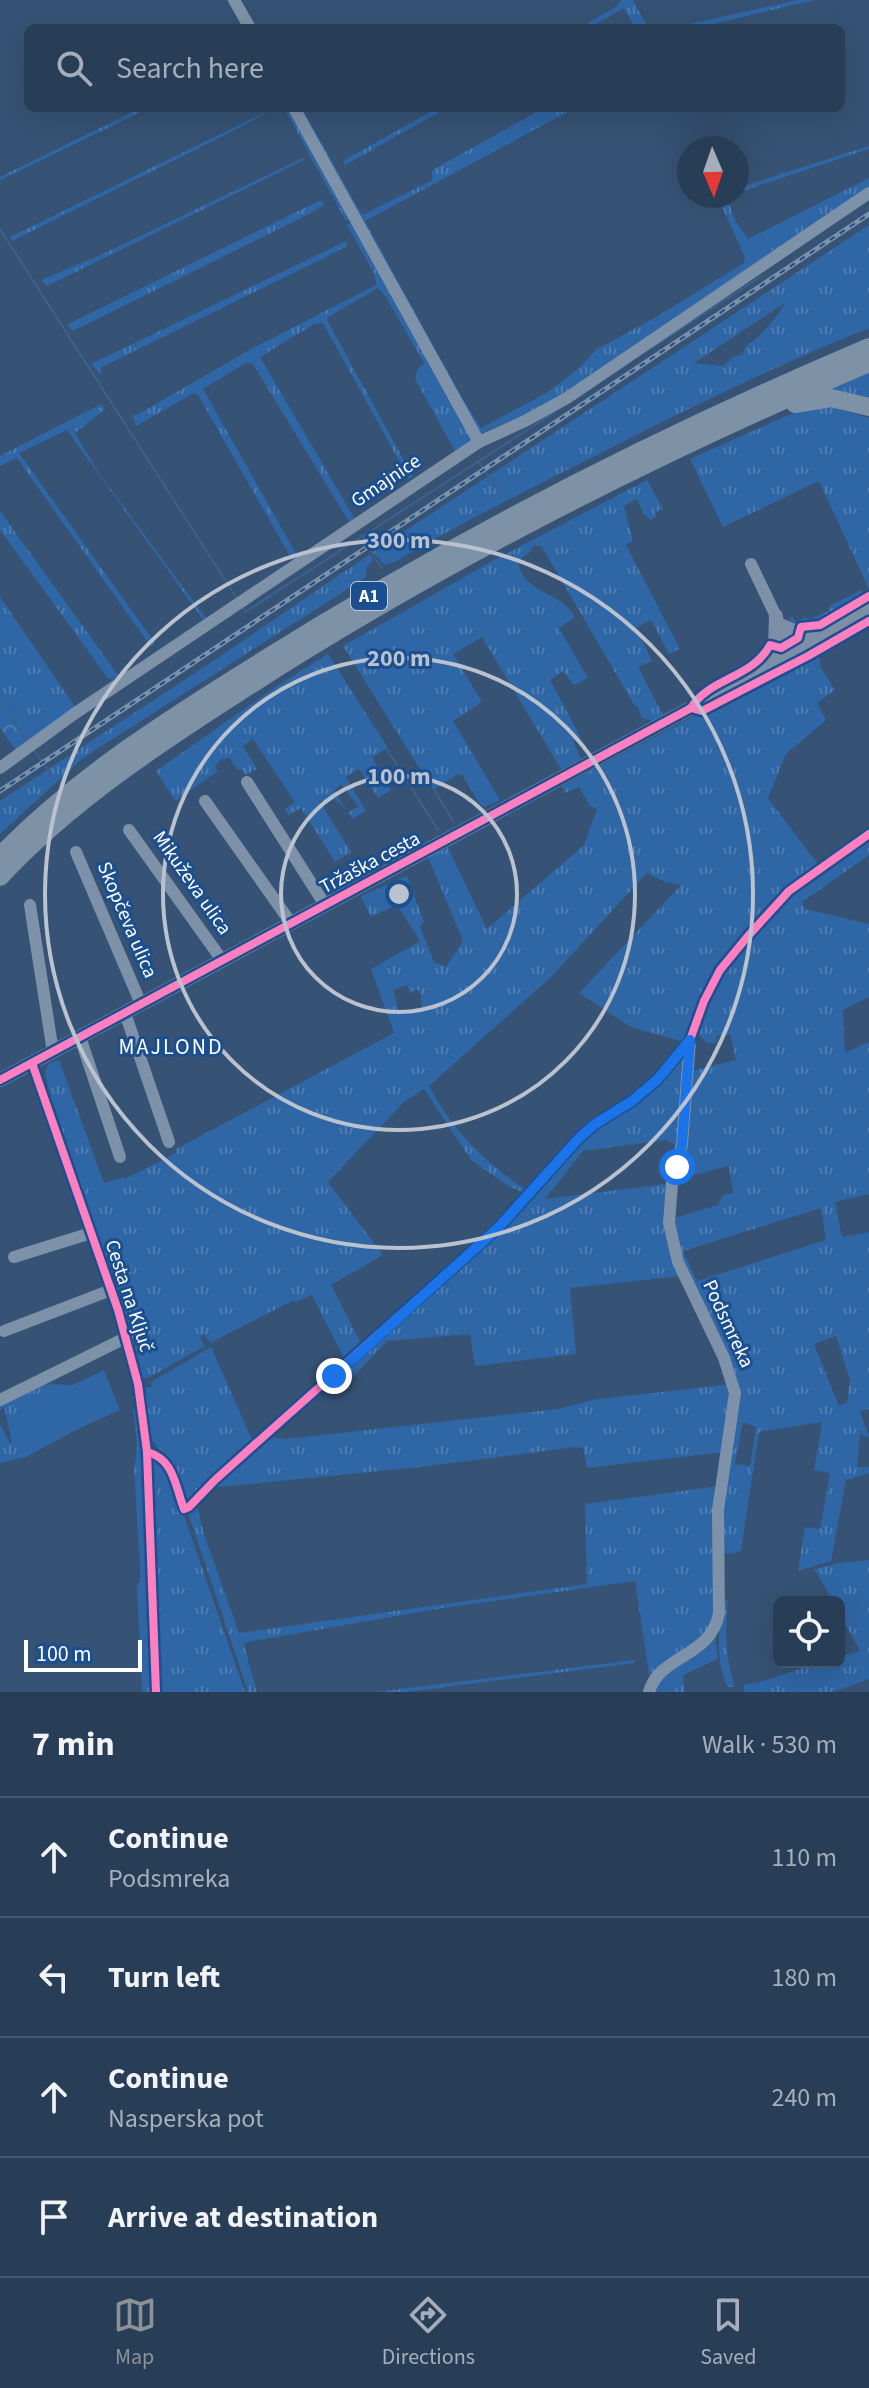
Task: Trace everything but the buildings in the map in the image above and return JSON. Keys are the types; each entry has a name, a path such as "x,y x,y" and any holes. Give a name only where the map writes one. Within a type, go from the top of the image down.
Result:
{"highway":[{"name":"A1","path":"0,856 53,807 142,740 236,677 369,596 591,476 758,395 869,347"},
{"name":"A1","path":"0,877 51,827 117,775 297,656 513,533 732,424 869,363"},
{"path":"732,424 752,422 794,404 821,399 843,399 869,407"}],"main road":[{"name":"Tržaška cesta","path":"0,1080 869,609"},
{"path":"754,673 775,646 778,621 794,632 806,634 837,628"}],"street":[{"path":"234,0 248,24"},
{"path":"296,112 479,442"},
{"name":"Gmajnice","path":"0,768 479,442 567,398 869,193"},
{"path":"751,564 793,652"},
{"path":"247,782 325,905"},
{"path":"205,801 291,923"},
{"name":"Mikuževa ulica","path":"129,830 222,960"},
{"path":"147,1452 159,1455 167,1462 184,1509 499,1227 595,1124 651,1086 690,1040 704,1001 720,970 748,936 789,891 869,834"},
{"name":"Skopčeva ulica","path":"76,852 141,1004"},
{"path":"30,905 53,1052"},
{"path":"125,1013 169,1142"},
{"path":"80,1037 120,1157"},
{"name":"Podsmreka","path":"649,1692 654,1681 668,1667 703,1645 717,1628 718,1510 736,1402 732,1376 678,1262 669,1223 672,1184 682,1144 690,1040"},
{"name":"Cesta na Ključ","path":"32,1063 127,1337 142,1405 147,1452 156,1692"},
{"path":"14,1257 91,1233"},
{"path":"4,1331 111,1290"},
{"path":"0,1400 127,1337"}],"green space":[{"path":"621,0 633,0 646,24 633,24 624,8 596,24 586,24 617,6"},
{"path":"797,0 815,0 712,24 689,24"},
{"path":"133,112 141,112 0,180 0,177"},
{"path":"266,112 267,112 12,241 10,237"},
{"path":"286,112 294,112 350,219 346,221"},
{"path":"300,112 304,112 362,215 431,181 431,171 536,112 568,112 365,221 481,428 548,392 579,368 597,349 744,263 745,257 723,208 731,208 748,239 869,178 869,188 544,407 479,434"},
{"path":"430,112 440,112 345,165 343,161"},
{"path":"869,146 869,149 749,189 749,184"},
{"path":"303,158 47,286 41,280 105,253"},
{"path":"323,201 324,205 307,215 77,329 72,331 68,324"},
{"path":"351,222 471,434 471,440 456,453 415,379 417,370 424,363 378,288 327,320 413,477 409,479 323,323 314,324 260,357 356,521 351,525 253,364 246,363 203,389 299,559 294,563 198,395 194,393 136,426 132,415 376,285 375,275 347,225"},
{"path":"869,225 869,328 678,414 476,516 395,562 385,565 373,552","holes":["785,303 772,322 745,347 743,354 733,357 723,366 694,363"]},
{"path":"346,241 347,246 328,256 100,368 101,375 91,364"},
{"path":"869,372 869,400 825,392"},
{"path":"101,404 105,409 75,433 99,473 207,620 205,622 67,430 19,453 153,640 155,644 151,647 17,458 0,466 0,456"},
{"path":"828,406 869,418 869,589 819,481 723,527 690,459 793,413"},
{"path":"647,480 663,509 655,512 657,516 651,520 643,513 637,499 624,506 633,541 626,545 680,649 669,654 651,620 636,628 652,661 638,667 663,715 652,721 642,718 542,547 534,545 518,561 521,572 526,580 560,601 575,617 559,628 588,678 574,685 563,671 550,680 581,738 573,741 581,759 561,769 482,637 453,654 482,702 453,721 500,800 484,807 462,775 458,774 433,790 343,646 494,560"},
{"path":"0,511 119,676 113,680 107,677 0,530"},
{"path":"370,554 373,560 367,567 365,578 83,758 0,834 0,801"},
{"path":"862,590 865,595 828,619 807,625 797,624 788,619 792,616 796,622 810,619"},
{"path":"0,597 76,708 34,739 0,690"},
{"path":"328,654 388,748 372,757 391,790 378,798 359,769 346,777 366,811 353,819 348,813 358,806 341,784 334,791 346,809 335,799 325,804 322,800 320,802 351,852 335,862 301,808 288,815 285,809 295,802 253,739 243,746 257,769 246,775 229,758 220,760 215,767 218,771 175,801 156,771"},
{"path":"819,654 821,668 835,690 817,703 826,720 786,754 768,798 820,867 739,943 684,1042 631,1027 579,993 681,885 665,882 647,873 550,978 429,1086 449,1119 471,1145 527,1191 525,1193 510,1187 471,1160 424,1089 404,1102 328,1182 383,1255 331,1285 362,1345 344,1358 312,1295 296,1302 294,1300 210,1343 204,1334 200,1337 205,1346 143,1379 135,1346 49,1091 45,1073 48,1064 59,1060 104,1183 125,1179 176,1153 176,1149 394,1033 371,969 419,942 419,939 397,905 371,917 361,897 363,895 407,876 424,922 420,926 434,962 446,967 463,941 428,857 448,848 487,929 584,845 597,809 590,806 579,787 565,793 562,786","holes":["407,985 410,993 417,989 422,1007 415,1008 415,1013 399,1011 393,990"]},
{"path":"0,690 34,739 17,752 0,728"},
{"path":"869,838 869,855 802,902 805,909 869,924 869,997 843,1010 845,1053 869,1042 869,1194 835,1202 842,1237 869,1232 869,1409 860,1411 869,1438 860,1434 857,1467 869,1467 869,1473 846,1480 831,1561 798,1571 805,1527 820,1529 830,1473 814,1470 822,1422 759,1432 741,1551 731,1554 721,1552 720,1516 738,1407 680,1259 671,1219 718,1205 723,1195 733,1193 729,1166 677,1179 691,1071 736,1060 730,1034 716,1036 717,1043 707,1043 697,1033 712,990 781,901","holes":["821,1208 826,1240 697,1281 683,1251","836,1336 850,1380 847,1402 839,1406 814,1344","743,1422 756,1427 750,1466 735,1464"]},
{"path":"682,1053 687,1056 681,1140 667,1210 668,1233 681,1276 570,1288 576,1354 475,1366 470,1334 387,1341 352,1378 336,1380 501,1230 532,1191 585,1135 646,1093","holes":["666,1140 675,1145 665,1184 545,1199 583,1151"]},
{"path":"211,1347 253,1442 193,1500 184,1501 171,1463 152,1440 144,1387 152,1387 151,1382"},
{"path":"104,1370 120,1410 26,1452 9,1416"},
{"path":"39,1384 108,1386 115,1409 26,1457 0,1463 0,1424 12,1443 4,1407 0,1411 0,1403"},
{"path":"732,1384 725,1452 587,1468 583,1448 575,1447 420,1467 210,1488 272,1437 285,1439 559,1409 591,1400"},
{"path":"133,1409 137,1409 140,1425 150,1692 142,1692"},
{"path":"156,1456 161,1459 174,1497 181,1507 245,1692 161,1692 152,1462"},
{"path":"719,1486 714,1627 650,1681 635,1581 437,1609 244,1643 257,1692 248,1692 188,1512 196,1506 198,1509 239,1633 587,1584 585,1504"},
{"path":"869,1560 869,1679 834,1692 745,1692 743,1685 805,1668 845,1668 845,1655 860,1651 845,1624 845,1596 830,1596 813,1570 838,1563"},
{"path":"728,1600 727,1644 735,1687 728,1687 719,1655 722,1611 724,1601"},
{"path":"715,1635 718,1659 683,1675 685,1692 652,1692 653,1686"},
{"path":"634,1660 635,1663 406,1692 376,1692"}],"waterway":[{"path":"0,229 236,597"},
{"path":"653,347 760,277"},
{"path":"770,295 777,306"},
{"path":"243,608 245,612 555,412"},
{"path":"478,461 502,496"},
{"path":"362,536 382,569"},
{"path":"0,701 29,743"},
{"path":"35,751 55,780"},
{"path":"388,751 438,830"},
{"path":"425,775 453,821"}],"railway":[{"path":"0,791 869,214"}],"cycle path":[{"path":"0,1080 691,708 709,690 753,665 770,645 781,648 798,638 801,627 820,625 869,596"},
{"path":"691,708 702,711 869,621"},
{"path":"147,1452 163,1460 184,1509 189,1507 215,1480 499,1227 579,1138 658,1079 690,1040 704,1001 720,970 748,936 789,891 869,834"},
{"path":"32,1063 118,1310 138,1384 147,1452 156,1692"}],"district":[{"name":"MAJLOND","path":"171,1047"}],"route":[{"path":"334,1376 499,1227 579,1138 658,1079 690,1040 682,1144 677,1167"}]}
